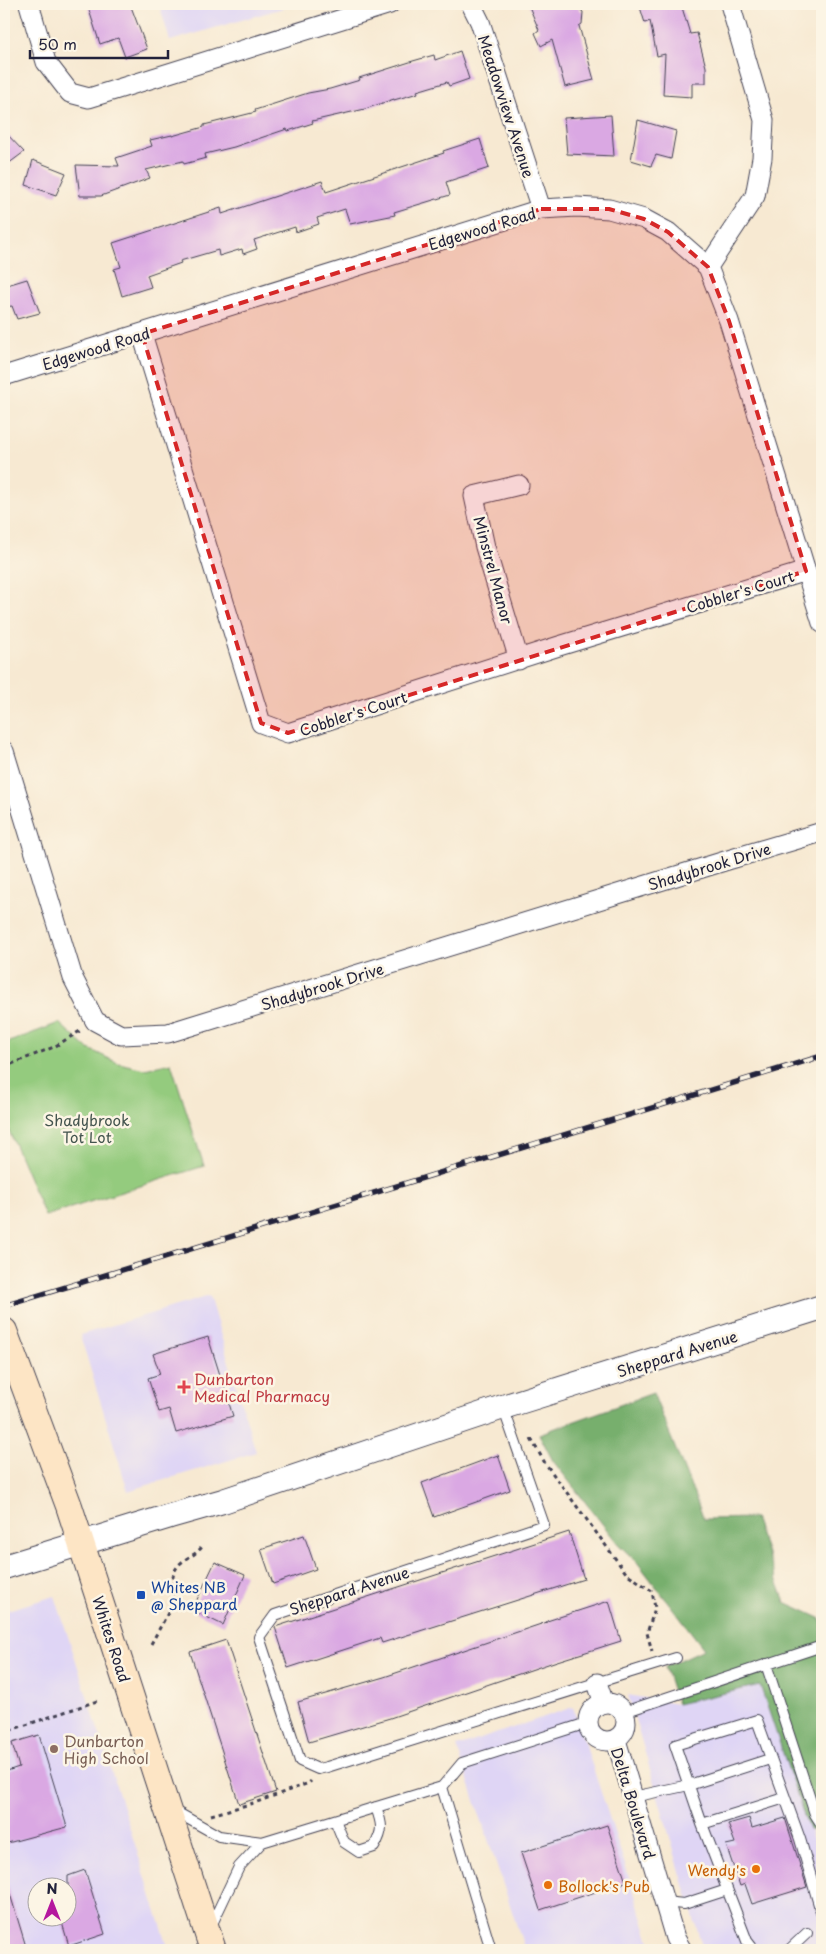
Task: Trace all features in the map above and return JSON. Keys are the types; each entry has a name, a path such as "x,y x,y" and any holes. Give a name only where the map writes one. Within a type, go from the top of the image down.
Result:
{"main road":[{"name":"Whites Road","path":"4,1331 66,1497 210,1941"}],"street":[{"path":"28,4 46,62 70,93 89,98 390,4"},
{"name":"Meadowview Avenue","path":"471,4 480,22 541,209"},
{"path":"708,267 755,196 762,158 764,120 730,4"},
{"name":"Edgewood Road","path":"4,376 541,209 577,207 610,209 644,218 668,232 708,267 729,321 822,623"},
{"name":"Cobbler's Court","path":"142,334 261,723 288,733 806,571"},
{"name":"Minstrel Manor","path":"519,485 474,496 485,547 519,660"},
{"path":"4,751 73,978 95,1021"},
{"name":"Shadybrook Drive","path":"95,1021 121,1035 168,1033 822,832"},
{"name":"Sheppard Avenue","path":"4,1566 80,1542 223,1502 503,1407 822,1307"},
{"path":"598,1683 604,1703"},
{"path":"604,1703 614,1704 624,1712 625,1731 616,1740 610,1742 597,1739 589,1730 588,1723 591,1711 595,1706 604,1703"},
{"name":"Delta Boulevard","path":"616,1740 675,1938 682,1950"}],"lane":[{"name":"Sheppard Avenue","path":"318,1769 300,1761 259,1636 275,1615 544,1525 503,1407"},
{"path":"624,1712 822,1646"},
{"path":"318,1769 676,1658"},
{"path":"766,1664 814,1814 822,1825"},
{"path":"754,1950 747,1941 727,1890 688,1785 675,1744 757,1720 800,1839 822,1915"},
{"path":"166,1806 219,1836 262,1842 442,1786 462,1763 588,1723"},
{"path":"633,1797 688,1785 770,1759"},
{"path":"442,1786 491,1950"},
{"path":"702,1824 785,1798"},
{"path":"335,1820 344,1842 359,1852 374,1847 380,1837 382,1825 376,1807"},
{"path":"210,1941 239,1867 262,1842"},
{"path":"664,1902 684,1904 727,1890"},
{"path":"789,1950 807,1933"}],"path":[{"path":"255,4 260,6"},
{"path":"4,1067 54,1047 95,1021"},
{"path":"528,1435 546,1463 626,1573 652,1591 655,1608 647,1633 656,1664"},
{"path":"151,1644 175,1600 171,1589 173,1574 181,1562 194,1556 202,1547"},
{"path":"4,1729 5,1732 97,1701"},
{"path":"208,1816 257,1802 309,1783 318,1769"}],"highlighted area":[{"path":"541,209 609,209 644,219 668,232 708,267 729,321 806,571 288,733 261,723 142,334"}],"shaded area":[{"path":"159,4 297,4 170,41"},
{"path":"209,1296 256,1452 128,1491 80,1335"},
{"name":"Dunbarton High School","path":"55,1596 169,1950 4,1950 4,1611"},
{"path":"760,1685 822,1865 822,1950 707,1950 702,1946 628,1695 677,1704"},
{"path":"573,1707 653,1950 525,1950 457,1747"}],"green space":[{"name":"Shadybrook Tot Lot","path":"59,1023 87,1048 118,1063 145,1069 171,1063 204,1166 45,1216 4,1119 4,1044"},
{"path":"653,1393 704,1519 754,1518 785,1602 822,1619 822,1830 809,1830 760,1685 677,1704 665,1667 704,1649 637,1562 618,1544 553,1461 539,1434"}],"building":[{"path":"87,4 130,4 147,49 125,57 118,38 100,44"},
{"path":"528,4 569,4 575,5 583,12 582,24 579,26 594,80 565,87 552,40 541,46 535,33 539,30"},
{"path":"639,4 681,4 690,34 697,33 706,67 706,83 692,83 692,97 663,95 665,54 657,56 650,21 645,23"},
{"path":"460,51 469,79 449,86 447,82 365,109 312,121 313,123 288,131 287,129 234,147 205,154 206,158 184,164 183,161 146,170 150,178 101,196 80,196 76,165 119,166 116,158 152,146 150,140 172,136 204,127 204,125 256,112 255,110 308,93 360,80 359,78 413,61 434,55 435,60"},
{"path":"611,115 614,156 567,154 564,118"},
{"path":"638,120 676,131 671,159 656,155 651,166 631,160"},
{"path":"4,131 24,152 4,167"},
{"path":"480,139 489,168 446,182 450,195 394,212 395,215 350,224 345,209 317,218 319,224 296,232 295,227 254,240 257,249 243,254 242,249 219,256 218,250 180,261 181,263 147,275 151,287 122,296 114,269 121,267 113,243 221,208 222,214 322,181 326,192 444,153 443,151"},
{"path":"33,160 66,173 56,195 26,185"},
{"path":"27,279 40,313 17,319 12,306 4,307 4,286"},
{"path":"208,1337 233,1416 176,1433 169,1409 159,1412 148,1378 160,1374 153,1354"},
{"path":"498,1455 510,1490 434,1517 422,1483"},
{"path":"569,1532 584,1579 382,1643 380,1638 288,1668 275,1627"},
{"path":"304,1535 316,1569 273,1584 261,1549"},
{"path":"215,1562 245,1575 223,1625 192,1610"},
{"path":"609,1601 621,1641 390,1718 309,1742 298,1702 384,1677"},
{"path":"226,1640 276,1792 239,1804 190,1652"},
{"path":"39,1735 67,1827 4,1844 4,1772 19,1767 12,1743"},
{"path":"749,1818 752,1828 785,1818 807,1887 752,1904 745,1884 740,1886 726,1845 735,1843 728,1824"},
{"path":"607,1825 626,1882 540,1910 521,1853"},
{"path":"85,1870 105,1934 69,1946 63,1926 78,1926 78,1876 68,1876"},
{"path":"7,1884 27,1950 4,1950 4,1885"}],"railway":[{"path":"4,1306 822,1056"}],"place":[{"name":"Dunbarton Medical Pharmacy","path":"184,1387"},
{"name":"Whites NB @ Sheppard","path":"141,1595"},
{"name":"Dunbarton High School","path":"54,1749"},
{"name":"Wendy's","path":"756,1869"},
{"name":"Bollock's Pub","path":"548,1885"}]}
